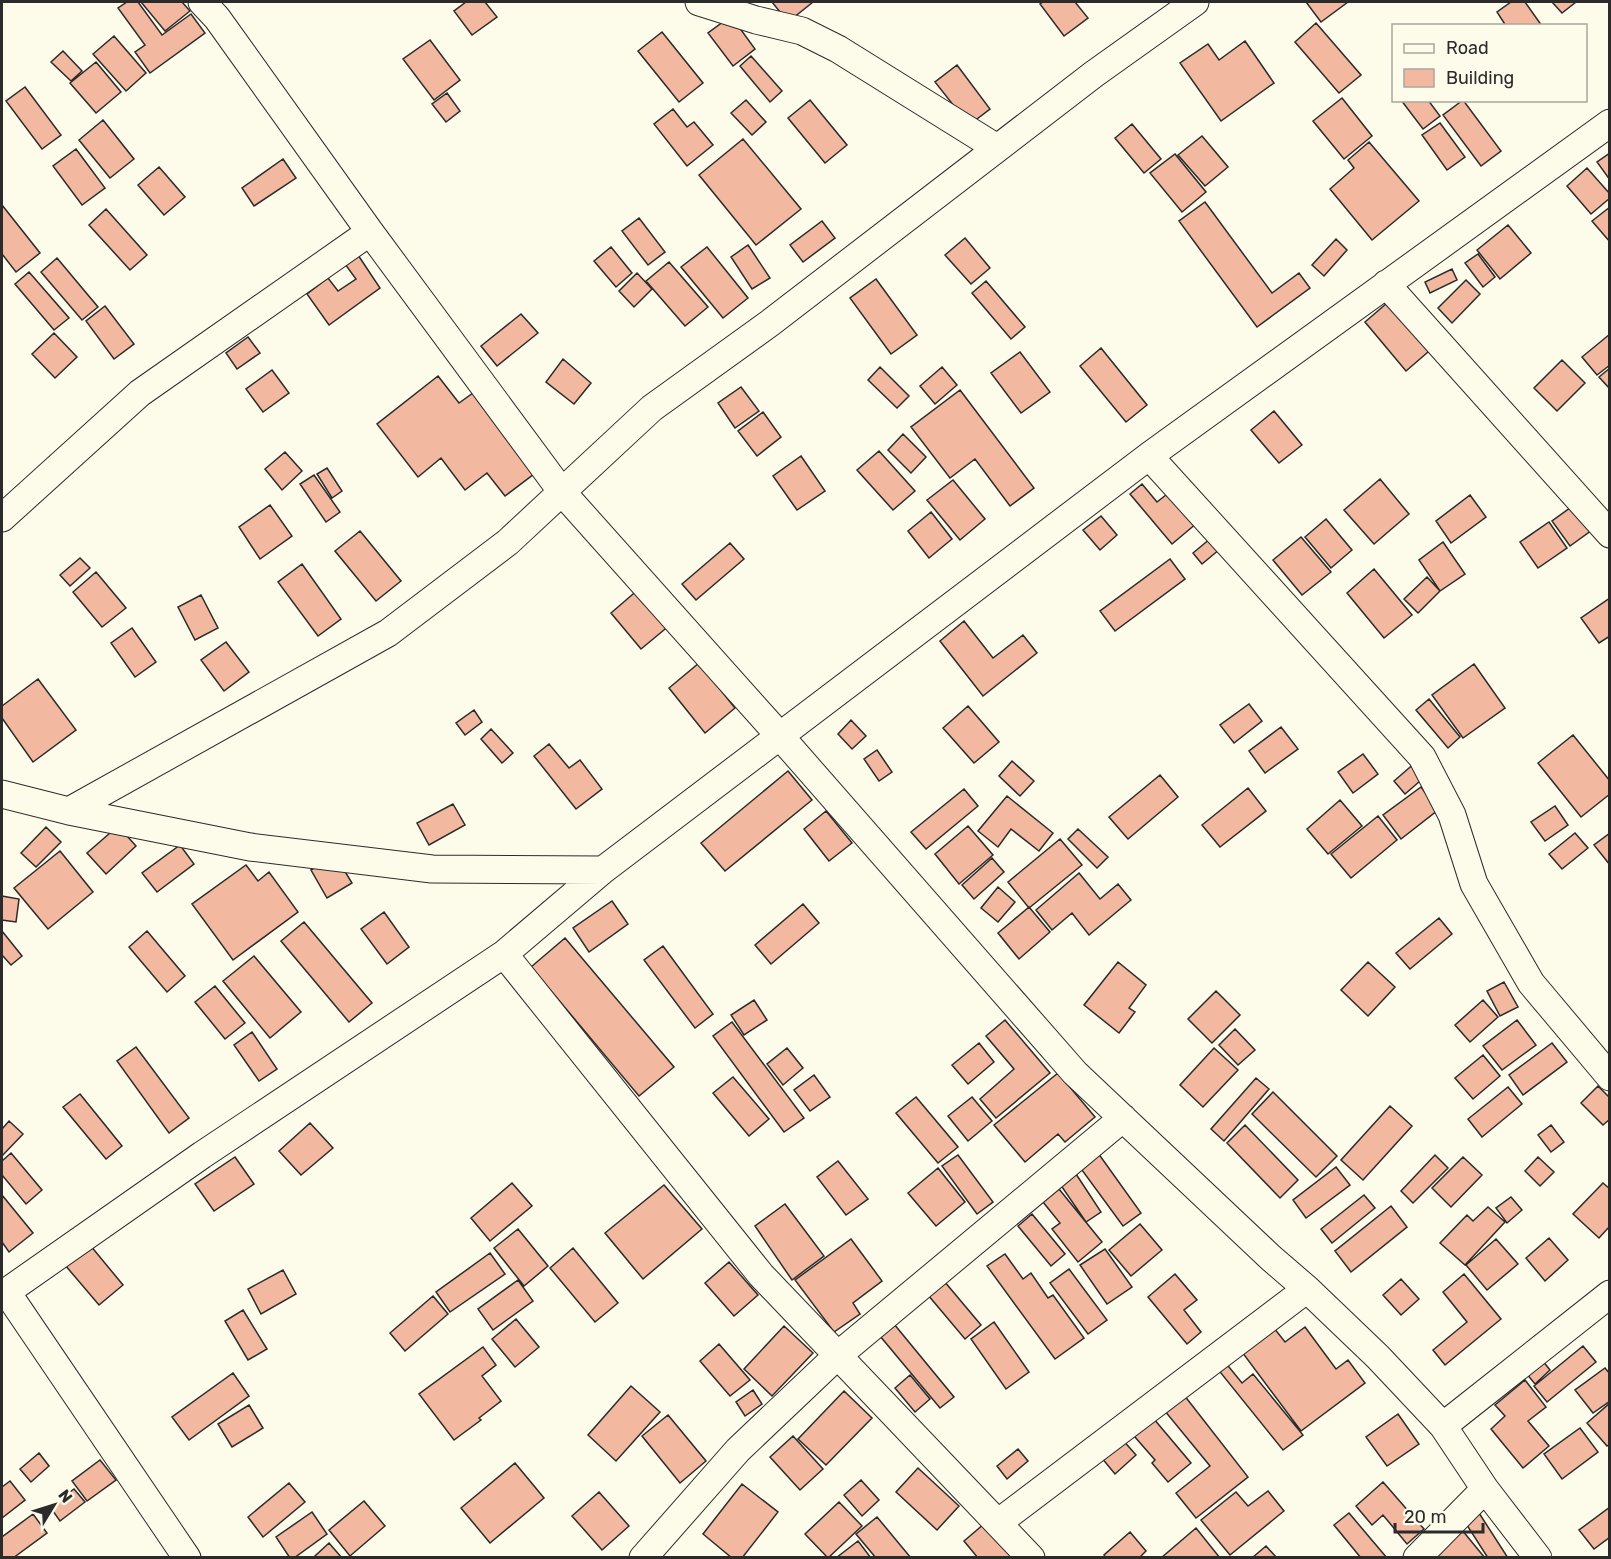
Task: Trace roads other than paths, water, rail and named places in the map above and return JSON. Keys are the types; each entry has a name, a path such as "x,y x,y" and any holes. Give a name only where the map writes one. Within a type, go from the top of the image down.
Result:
{"street":[{"path":"202,2 217,18 370,232 562,492 779,735 1075,1073 1378,1357 1443,1426 1485,1489 1538,1557"},
{"path":"699,2 756,20 802,31 838,49 997,148"},
{"path":"69,811 388,633 507,542 652,408 770,323 1094,74 1195,2"},
{"path":"187,1557 4,1293 202,1155 504,954 603,870 1149,456 1610,123"},
{"path":"2,518 140,393 370,232"},
{"path":"1386,284 1610,534"},
{"path":"1149,456 1422,757 1452,815 1474,884 1526,973 1610,1077"},
{"path":"2,794 69,811 250,847 432,869 603,870"},
{"path":"504,954 761,1275 1031,1557"},
{"path":"643,1557 738,1450 837,1356 1123,1119"},
{"path":"999,1522 1307,1289"},
{"path":"1443,1426 1610,1294"},
{"path":"1418,1557 1485,1489"}]}
